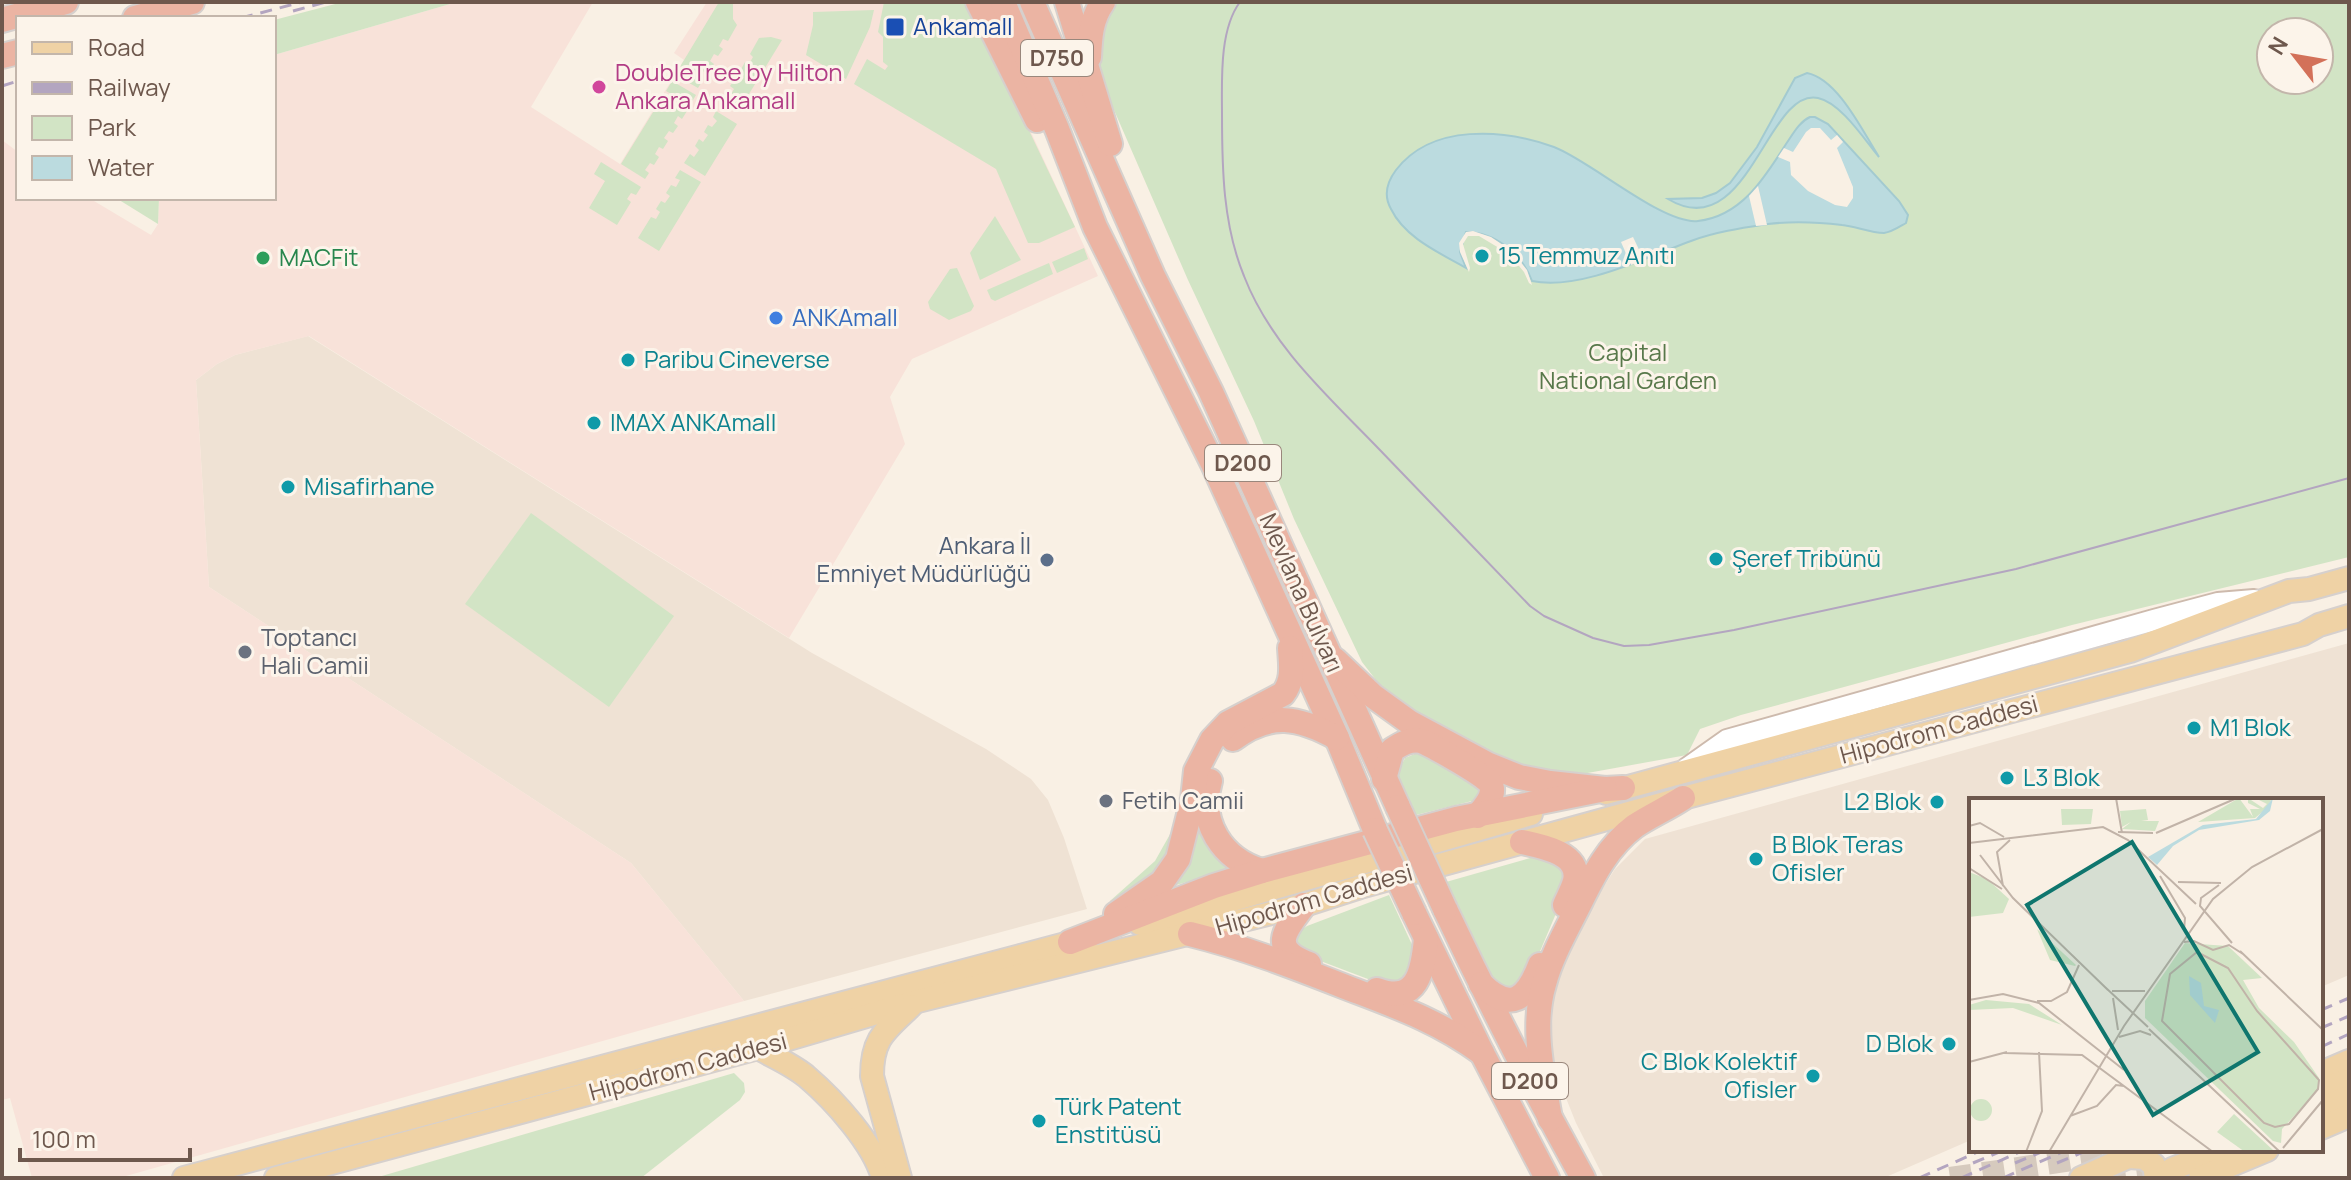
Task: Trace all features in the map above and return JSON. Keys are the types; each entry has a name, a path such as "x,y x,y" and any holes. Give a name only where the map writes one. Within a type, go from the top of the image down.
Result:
{"highway":[{"path":"17,16 66,2"},
{"path":"142,16 192,2"},
{"name":"Mevlana Bulvarı","path":"1032,2 1153,276 1211,392 1384,779 1479,982 1583,1178"},
{"name":"D750","path":"1067,2 1087,71"},
{"path":"1103,2 1091,27 1087,71 1153,276"},
{"path":"985,5 1049,143 1095,227"},
{"name":"Mevlana Bulvarı","path":"985,5 1057,129 1095,227 1213,464 1337,738 1375,830 1482,1053 1547,1178"},
{"path":"1070,942 1162,882 1178,859 1187,831 1196,771 1212,740 1228,723 1283,694 1288,687 1292,671 1289,634"},
{"path":"1327,653 1373,696 1409,722 1489,765 1519,777 1550,783 1614,789"},
{"path":"1262,871 1232,857 1218,841 1208,816 1206,793 1221,751 1245,730 1268,721 1289,720 1311,724 1337,738"},
{"path":"1384,779 1392,750 1411,741 1423,742 1490,783 1492,793 1477,816"},
{"path":"1070,942 1214,886 1262,871 1456,819 1614,789"},
{"path":"1550,1119 1540,1063 1539,1022 1542,987 1552,960 1595,873 1611,848 1635,826 1683,798"},
{"path":"1479,982 1494,997 1504,999 1525,994 1533,982 1574,881 1575,872 1564,856 1542,846 1522,842"},
{"path":"1304,905 1283,936 1288,953 1296,959 1393,996 1407,991 1418,981 1424,967 1426,939"},
{"path":"1190,934 1254,952 1420,1016 1455,1033 1482,1053"}],"main road":[{"path":"9,2 39,10"},
{"name":"Hipodrom Caddesi","path":"184,1178 1191,912 1614,789 2130,651 2289,591 2349,578"},
{"path":"2309,589 2319,597 2324,610 2319,625"},
{"path":"2274,598 2269,612 2273,626 2282,638"},
{"name":"Hipodrom Caddesi","path":"276,1178 758,1048 914,1002 1304,905 1683,798 2303,634 2319,625 2349,616"},
{"path":"900,1178 872,1076 872,1059 878,1039 914,1002"},
{"path":"758,1048 805,1075 842,1110 863,1139 883,1178"},
{"path":"2323,1072 2349,1061"},
{"path":"2323,1089 2349,1079"},
{"path":"2323,1108 2349,1097"},
{"path":"2323,1127 2349,1116"},
{"path":"2081,1178 2137,1153 2164,1173 2216,1152"},
{"path":"2200,1178 2262,1152"}],"shaded area":[{"path":"457,2 593,2 531,107 620,164 684,60 674,53 707,2 968,2 1098,276 912,359 890,397 905,444 789,638 309,336 235,355 196,380 209,587 631,863 744,1001 119,1178 32,1178 10,1098 2,1100 2,140 16,150 16,200 92,200 151,235 158,224 159,200 276,200 276,54"},
{"path":"308,336 812,653 986,749 1031,779 1048,800 1087,909 744,1001 631,863 209,587 196,380 235,355"},
{"path":"2349,643 2349,975 2323,986 2323,798 1969,798 1969,1141 1886,1177 1604,1178 1576,1123 1552,1063 1555,977 1578,927 1615,869 1645,839"}],"green space":[{"path":"343,2 457,2 276,54 276,19"},
{"path":"719,2 733,2 733,19 737,25 728,41 723,39 719,46 723,49 718,56 714,54 710,61 714,64 708,73 704,71 699,77 703,80 698,88 675,75"},
{"path":"884,2 968,2 1075,227 1039,243 1028,243 996,169 854,84 867,59 885,70 888,66 883,62 883,37 878,32"},
{"name":"Capital National Garden","path":"1112,2 2349,2 2349,557 2072,625 1741,715 1700,729 1687,755 1582,774 1518,770 1424,718 1379,684 1362,662 1294,519 1254,421 1114,110 1098,67 1096,46"},
{"path":"874,10 870,27 846,79 806,55 813,12"},
{"path":"759,38 782,40 738,112 721,102 726,94 730,96 734,89 730,86 735,78 739,81 743,74 740,71 745,62 749,64 753,57 750,54"},
{"path":"672,81 696,95 690,105 666,91"},
{"path":"663,96 687,111 682,119 678,116 674,123 678,126 673,133 669,131 664,138 668,141 663,149 659,147 655,154 659,157 654,165 650,163 645,170 649,173 645,179 621,164"},
{"path":"716,111 737,124 705,176 684,163 690,154 694,157 699,150 695,146 699,139 703,142 708,135 704,132 708,125 712,127 717,121 713,117"},
{"path":"601,162 641,187 636,195 631,193 627,199 631,202 617,225 589,208 605,181 594,174"},
{"path":"680,170 701,182 659,251 638,238 651,217 656,219 660,212 656,209 661,201 665,203 670,196 666,193 671,185 676,187 680,180 675,178"},
{"path":"119,200 159,200 158,224"},
{"path":"995,216 1021,260 980,280 970,253"},
{"path":"1084,248 1088,259 1057,273 1052,262"},
{"path":"1049,263 1053,274 995,301 991,299 987,290"},
{"path":"957,268 974,306 971,311 949,320 930,309 928,302 950,269"},
{"path":"531,513 674,616 609,707 465,604"},
{"path":"1417,753 1427,755 1481,785 1480,794 1472,801 1416,815 1397,774 1405,758"},
{"path":"1198,810 1237,868 1169,887"},
{"path":"1178,820 1165,867 1113,903 1110,901 1155,861"},
{"path":"1537,856 1560,859 1568,885 1533,968 1511,993 1492,979 1446,882"},
{"path":"1389,895 1414,949 1412,975 1389,987 1302,954 1292,937 1307,926"},
{"path":"734,1073 744,1083 745,1092 740,1100 641,1178 375,1178"}],"water":[{"path":"1807,73 1818,77 1839,96 1879,157 1852,123 1827,101 1818,98 1800,101 1784,116 1737,185 1718,202 1695,208 1668,199 1702,198 1730,183 1757,147 1795,78"},
{"path":"1810,117 1828,124 1899,201 1908,215 1906,223 1884,233 1796,222 1748,227 1700,238 1613,271 1551,283 1532,281 1522,262 1506,246 1477,233 1466,232 1460,252 1466,268 1414,236 1397,219 1387,199 1390,179 1411,155 1449,137 1492,134 1554,147 1647,203 1683,220 1714,218 1751,193 1796,129"}],"pier":[{"path":"1811,128 1820,128 1831,140 1837,135 1843,142 1837,148 1853,187 1853,198 1847,207 1835,205 1808,191 1791,175 1790,162 1778,157 1784,148 1793,152"},
{"path":"1758,186 1767,225 1756,226 1749,196"},
{"path":"1466,232 1491,237 1512,251 1527,270 1532,285 1509,254 1479,236 1468,236 1463,244 1469,272 1459,243"},
{"path":"1633,237 1644,260 1631,265 1621,242"}],"tunnel":[{"path":"1950,1178 2127,1152"},
{"path":"2104,1178 2172,1169"}],"tram line":[{"path":"1240,2 1228,27 1223,56 1223,176 1237,257 1255,301 1302,369 1530,606 1544,616 1593,638 1624,646 1649,645 1734,630 2016,569 2349,478"}],"railway":[{"path":"249,16 302,2"},
{"path":"293,11 326,2"},
{"path":"2,86 16,82"},
{"path":"2323,1009 2349,998"},
{"path":"2323,1027 2349,1016"},
{"path":"2323,1046 2349,1034"},
{"path":"1919,1178 1978,1152"},
{"path":"1973,1163 1999,1152"},
{"path":"1961,1178 2020,1152"},
{"path":"2015,1163 2041,1152"},
{"path":"2003,1178 2062,1152"},
{"path":"2057,1163 2083,1152"}],"place":[{"name":"Ankamall","path":"895,27"},
{"name":"DoubleTree by Hilton Ankara Ankamall","path":"599,87"},
{"name":"15 Temmuz Anıtı","path":"1482,256"},
{"name":"MACFit","path":"263,258"},
{"name":"ANKAmall","path":"776,318"},
{"name":"Paribu Cineverse","path":"628,360"},
{"name":"IMAX ANKAmall","path":"594,423"},
{"name":"Misafirhane","path":"288,487"},
{"name":"Şeref Tribünü","path":"1716,559"},
{"name":"Ankara İl Emniyet Müdürlüğü","path":"1047,560"},
{"name":"Toptancı Hali Camii","path":"245,652"},
{"name":"M1 Blok","path":"2194,728"},
{"name":"L3 Blok","path":"2007,778"},
{"name":"Fetih Camii","path":"1106,801"},
{"name":"L2 Blok","path":"1937,802"},
{"name":"B Blok Teras Ofisler","path":"1756,859"},
{"name":"D Blok","path":"1949,1044"},
{"name":"C Blok Kolektif Ofisler","path":"1813,1076"},
{"name":"Türk Patent Enstitüsü","path":"1039,1121"}]}
